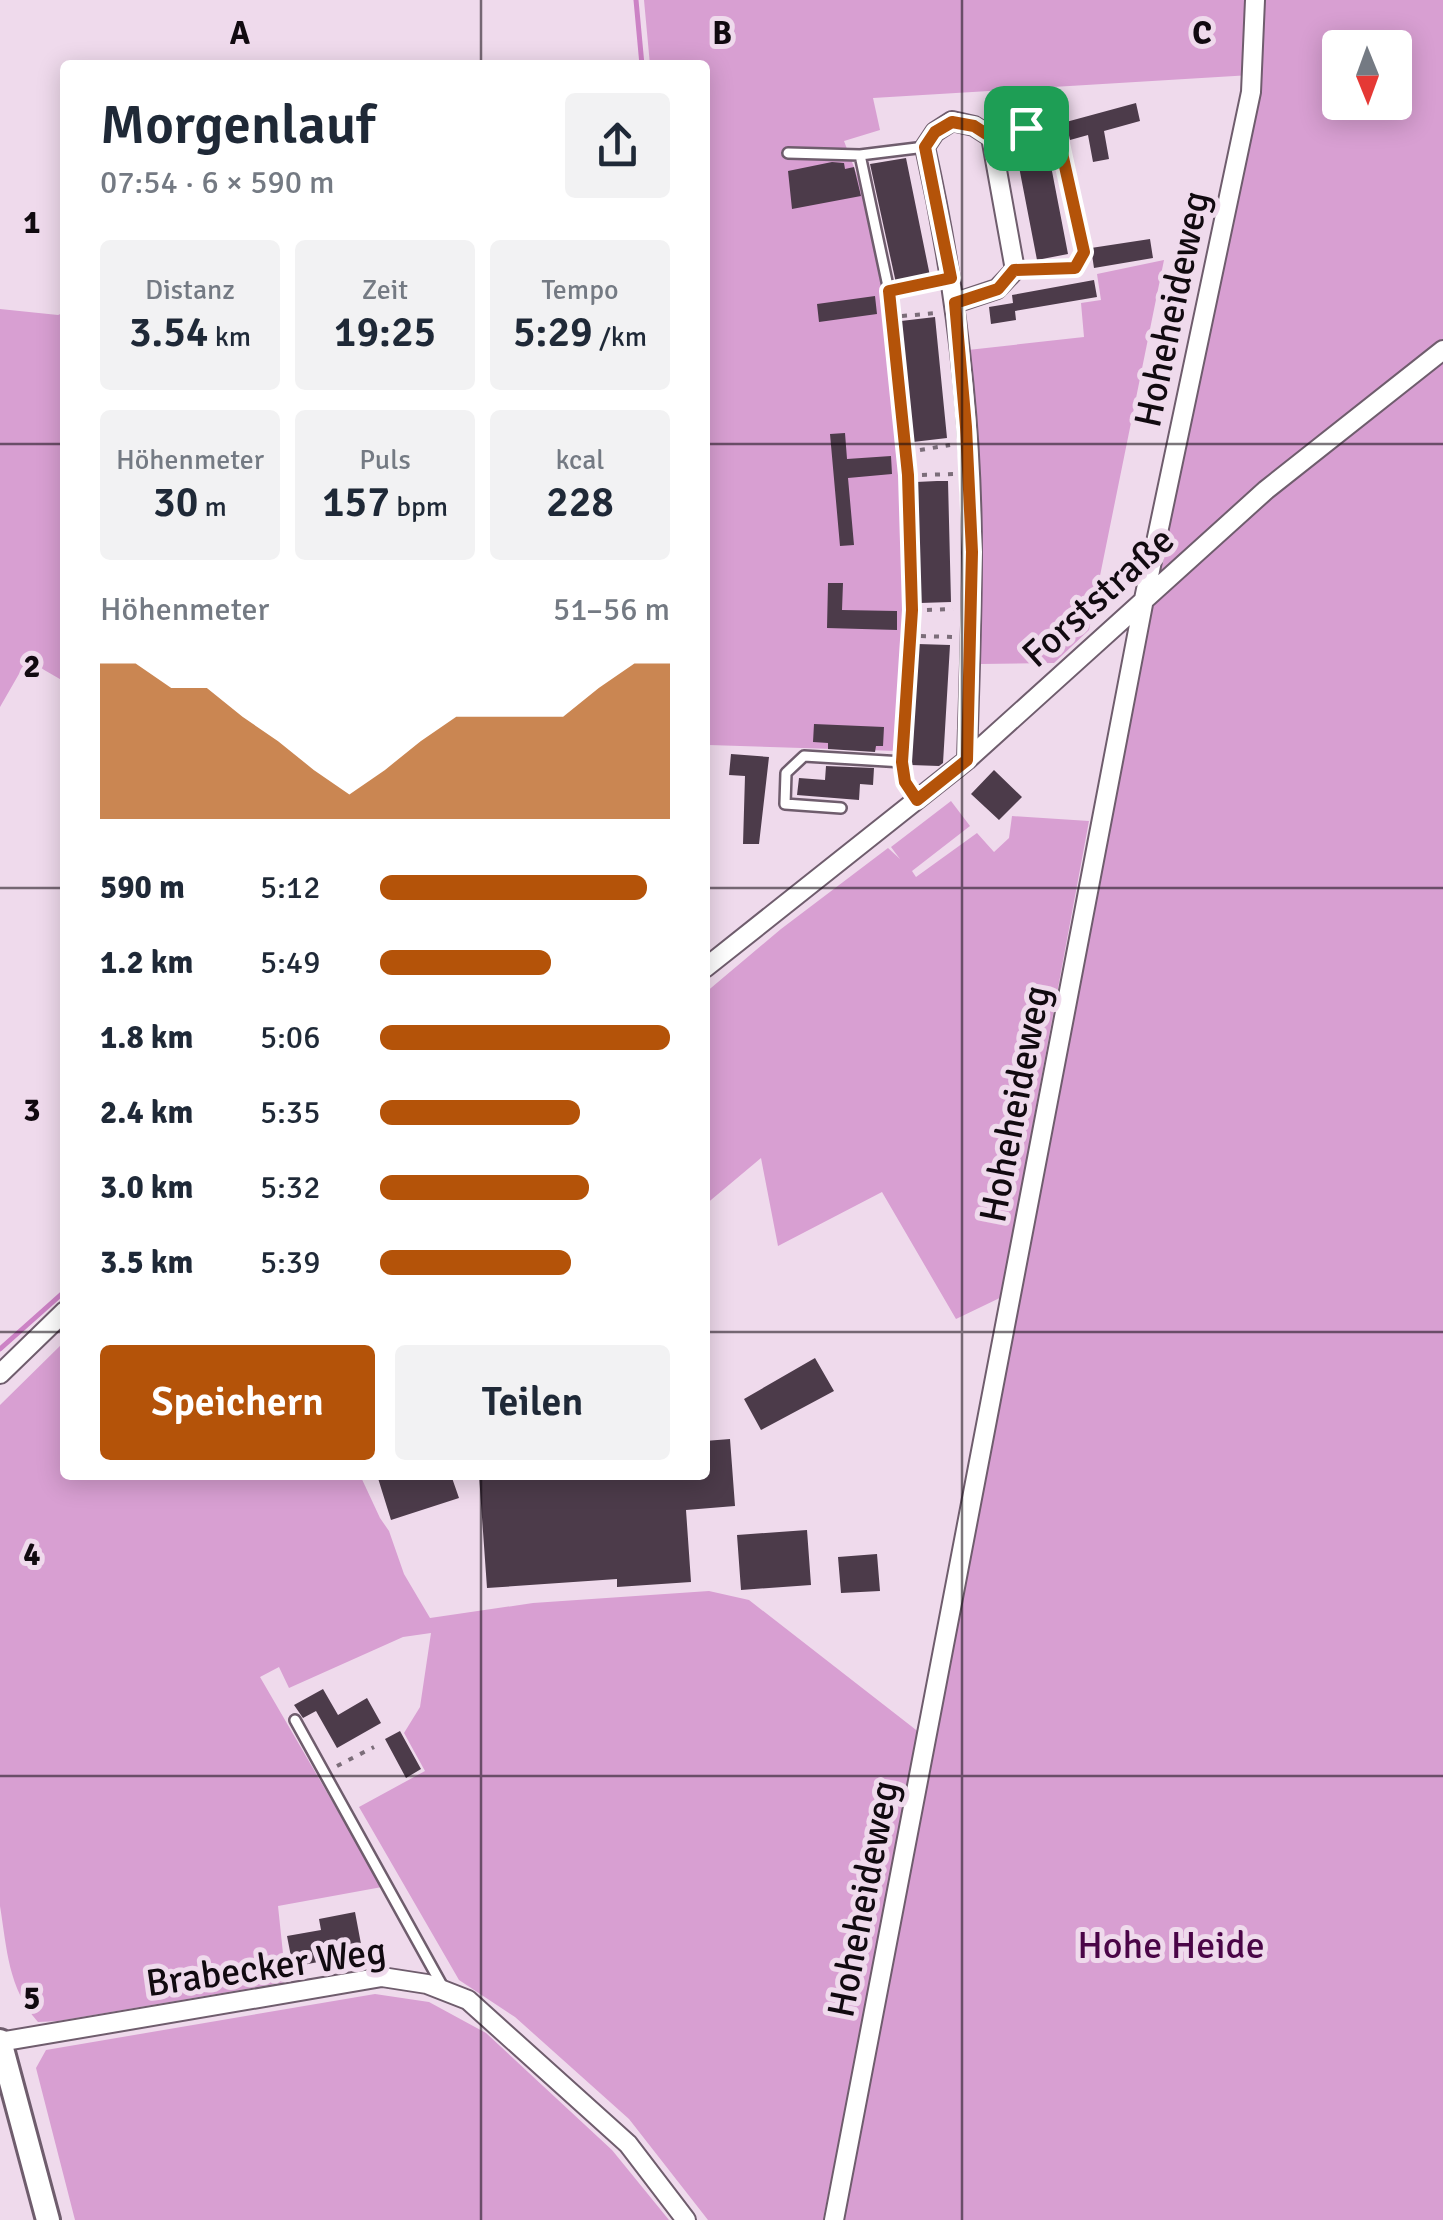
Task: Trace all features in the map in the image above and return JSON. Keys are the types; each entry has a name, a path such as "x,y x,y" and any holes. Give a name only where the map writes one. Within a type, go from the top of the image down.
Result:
{"main road":[{"path":"0,2041 48,2220"}],"street":[{"name":"Hoheheideweg","path":"834,2220 1144,599 1251,92 1255,0"},
{"path":"956,307 998,289 1014,270 991,137 974,126 952,122 935,132 925,147 956,307 967,443 971,608 967,760"},
{"name":"Forststraße","path":"710,964 967,760 1266,490 1443,350"},
{"path":"0,1374 60,1316"},
{"name":"Brabecker Weg","path":"0,2041 382,1976 427,1984 468,2000 628,2144 686,2220"}],"lane":[{"path":"991,137 1048,122 1058,135 1084,252 1075,268 1014,270"},
{"path":"788,153 860,154 925,147"},
{"path":"860,154 889,291 908,475 912,635 902,762 905,782 917,800"},
{"path":"841,808 784,804 786,774 804,756 902,762"},
{"path":"295,1720 446,1991"}],"path":[{"path":"889,291 951,278"},
{"path":"892,317 922,317 956,307"},
{"path":"934,440 935,448"},
{"path":"905,452 967,443"},
{"path":"908,475 937,478 968,474"},
{"path":"912,610 940,606 971,608"},
{"path":"912,635 970,638"},
{"path":"939,645 940,636"},
{"path":"324,1773 374,1747"}],"green space":[{"name":"Hohe Heide","path":"644,0 1443,0 1443,2220 844,2220 1144,599 1251,75 873,98 880,130 844,141 865,196 889,319 902,477 906,628 898,751 710,745 710,60 650,60"},
{"path":"1164,260 1089,630 1054,663 980,664 978,451 968,350 1084,337 1081,303 1101,300 1097,274"},
{"path":"0,309 60,314 60,679 27,660 0,707"},
{"path":"951,801 970,826 912,871 916,877 977,833 994,852 1009,838 1012,816 1089,821 1032,1128 1008,1294 956,1319 882,1192 778,1246 761,1158 710,1201 710,989 888,848 900,859 891,847"},
{"path":"60,1346 60,1480 362,1480 389,1531 404,1574 430,1618 533,1603 709,1591 749,1600 920,1733 823,2220 708,2220 629,2119 515,2017 459,1980 359,1807 425,1771 404,1733 420,1707 431,1633 403,1637 289,1688 279,1667 260,1677 382,1887 278,1906 286,1982 38,2022 15,1982 0,1906 0,1405"},
{"path":"375,1994 429,2002 486,2033 612,2150 669,2220 75,2220 36,2068 46,2050"}],"building":[{"path":"1136,103 1140,121 1104,131 1109,159 1093,162 1088,135 1070,140 1066,122"},
{"path":"1045,135 1068,254 1037,260 1014,141"},
{"path":"906,158 930,276 896,283 870,164"},
{"path":"844,163 845,169 854,167 861,196 792,209 788,171"},
{"path":"1150,239 1153,258 1094,268 1091,248"},
{"path":"1094,280 1097,297 1015,311 1016,320 991,324 989,307 1013,303 1012,295"},
{"path":"875,296 877,314 819,322 817,304"},
{"path":"935,317 947,438 913,442 901,321"},
{"path":"845,433 847,459 891,456 892,474 848,478 854,545 840,546 830,434"},
{"path":"948,481 951,602 920,603 916,482"},
{"path":"828,583 843,583 842,610 897,611 897,630 827,628"},
{"path":"918,644 950,645 943,763 939,766 911,765"},
{"path":"814,724 884,727 883,746 876,746 875,752 828,749 828,743 813,742"},
{"path":"731,754 769,757 759,844 743,844 745,776 729,775"},
{"path":"826,766 874,768 873,785 860,784 859,800 797,795 799,778 825,780"},
{"path":"994,770 1022,797 999,820 971,794"},
{"path":"815,1358 834,1391 761,1430 744,1399"},
{"path":"730,1439 735,1506 686,1510 691,1582 617,1587 617,1579 487,1588 479,1480 710,1480 710,1441"},
{"path":"379,1480 453,1480 459,1498 391,1520"},
{"path":"807,1530 811,1585 741,1590 737,1535"},
{"path":"877,1554 880,1591 841,1593 838,1557"},
{"path":"323,1689 338,1715 367,1698 381,1723 337,1748 316,1711 303,1718 294,1705"},
{"path":"400,1731 421,1769 406,1778 385,1739"},
{"path":"355,1912 361,1944 321,1951 323,1961 293,1967 287,1936 321,1930 319,1919"}],"waterway":[{"path":"636,0 642,60"},
{"path":"0,1349 60,1295"}],"route":[{"path":"952,122 974,126 991,137 1026,128 1048,122 1058,135 1084,252 1075,268 1014,270 998,289 955,303 972,552 967,760 917,800 905,782 902,762 912,610 908,475 889,291 951,278 925,147 935,132 952,122"}]}
